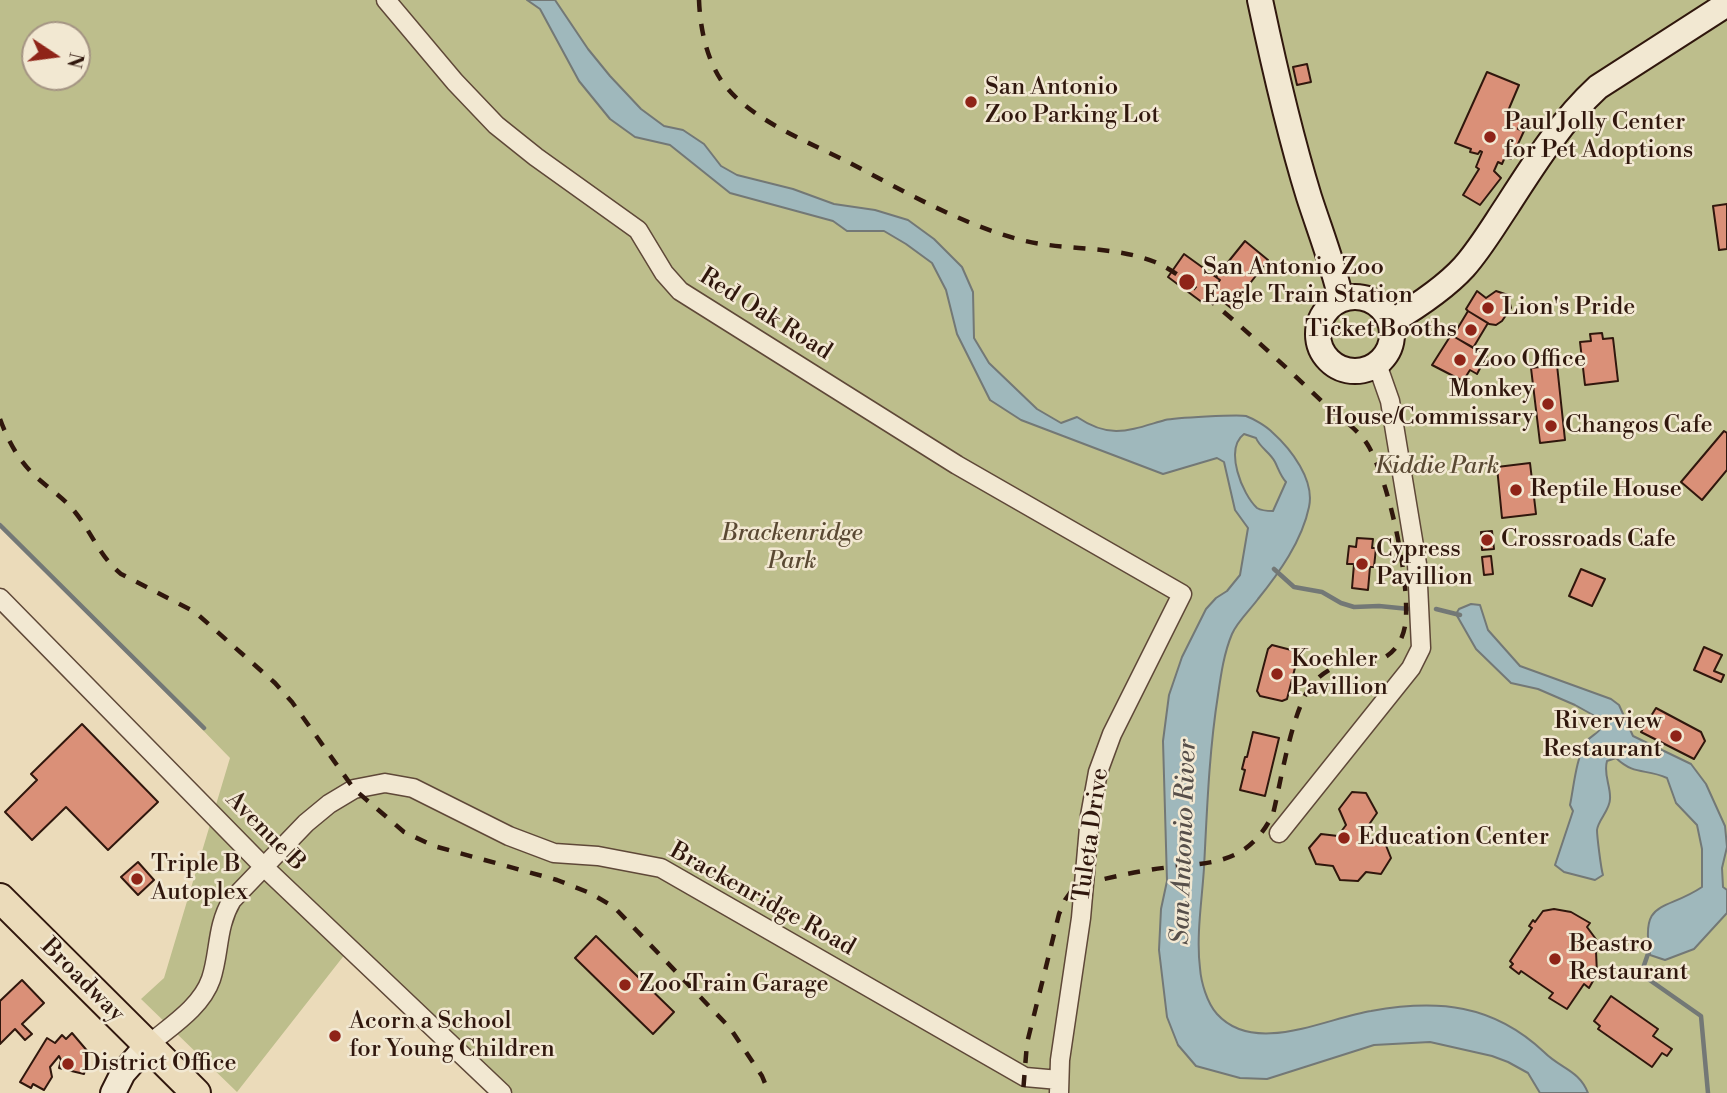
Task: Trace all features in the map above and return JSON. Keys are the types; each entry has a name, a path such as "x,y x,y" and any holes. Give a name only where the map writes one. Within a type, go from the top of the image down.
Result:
{"main road":[{"name":"Broadway","path":"0,898 196,1093"}],"street":[{"name":"Red Oak Road","path":"386,0 495,125 536,158 638,230 664,273 680,291 957,465 1182,594"},
{"path":"1260,0 1306,183 1341,299"},
{"path":"1391,322 1417,306 1462,269 1479,248 1545,147 1581,103 1598,87 1727,4"},
{"path":"1365,297 1377,302 1391,322 1390,348 1377,364 1363,371 1343,369 1327,358 1321,350 1318,340 1320,321 1332,304 1341,299 1365,297"},
{"path":"1279,833 1411,668 1421,648 1417,564 1390,401 1377,364"},
{"name":"Tuleta Drive","path":"1059,1087 1085,884 1090,816 1098,772 1112,734 1182,594"},
{"name":"Avenue B","path":"0,598 265,867 502,1093"},
{"name":"Brackenridge Road","path":"146,1046 200,1000 210,980 223,915 232,900 306,823 329,804 354,789 385,783 413,788 509,836 554,853 597,856 661,868 1025,1077 1059,1087"},
{"path":"113,1093 123,1073 146,1046"}],"green space":[{"name":"Brackenridge Park","path":"0,0 1727,0 1727,1093 513,1093 353,944 237,1092 141,999 164,978 230,758 0,522"}],"water":[{"name":"San Antonio River","path":"527,0 555,0 588,49 641,109 664,126 683,130 704,144 721,166 737,175 793,189 834,204 875,210 908,220 934,239 962,267 973,292 974,338 989,363 1037,409 1061,423 1077,417 1100,429 1121,431 1171,419 1246,416 1260,423 1279,439 1294,456 1305,476 1310,497 1309,507 1306,520 1289,556 1234,630 1223,664 1210,759 1199,931 1201,974 1207,998 1217,1014 1233,1026 1251,1032 1271,1033 1291,1031 1396,1007 1442,1006 1464,1009 1485,1015 1525,1036 1550,1058 1575,1074 1588,1093 1540,1093 1528,1073 1508,1062 1430,1042 1374,1045 1267,1079 1240,1078 1196,1066 1178,1045 1167,1017 1159,950 1161,909 1167,881 1163,741 1169,695 1182,657 1206,609 1227,591 1240,575 1248,528 1235,510 1224,462 1217,458 1163,474 1021,420 990,400 957,334 946,290 932,263 884,231 847,231 833,221 730,193 670,145 635,137 610,119 579,81 540,9","holes":["1244,434 1256,438 1273,459 1286,482 1273,511 1257,508 1246,493 1237,471 1235,450 1238,441"]},
{"path":"1471,604 1480,605 1488,630 1520,666 1611,699 1619,705 1633,736 1691,764 1706,784 1725,826 1727,847 1722,868 1723,887 1727,890 1727,913 1694,949 1665,960 1650,955 1648,937 1652,915 1658,909 1702,887 1702,849 1697,825 1676,803 1667,778 1635,770 1616,758 1607,761 1609,803 1597,830 1603,875 1595,880 1564,872 1555,865 1573,811 1570,805 1580,756 1586,742 1602,726 1593,715 1575,705 1538,689 1511,683 1476,649 1456,614 1459,609"}],"building":[{"path":"1307,64 1311,82 1297,85 1293,67"},
{"name":"Paul Jolly Center for Pet Adoptions","path":"1487,72 1519,85 1508,111 1523,118 1518,129 1524,131 1511,159 1505,157 1502,164 1498,162 1494,171 1501,178 1480,205 1463,195 1479,169 1476,167 1482,152 1470,152 1471,149 1455,143"},
{"path":"1727,204 1727,249 1719,250 1713,206"},
{"path":"1245,241 1268,260 1231,308 1211,292 1220,280 1216,277"},
{"path":"1184,254 1220,280 1203,303 1168,277"},
{"name":"Lion's Pride","path":"1477,291 1486,298 1496,291 1508,295 1511,308 1502,321 1496,325 1489,324 1466,309"},
{"name":"Ticket Booths","path":"1468,311 1488,323 1473,348 1453,336"},
{"path":"1602,333 1603,339 1613,338 1618,381 1585,385 1580,342 1591,341 1590,334"},
{"name":"Zoo Office","path":"1451,335 1487,355 1477,374 1470,370 1463,381 1432,365"},
{"name":"Monkey House/Commissary","path":"1557,365 1565,440 1540,443 1531,368"},
{"path":"1724,431 1727,433 1727,470 1702,500 1681,482"},
{"name":"Reptile House","path":"1530,463 1536,514 1502,518 1497,467"},
{"name":"Crossroads Cafe","path":"1492,531 1494,549 1482,550 1481,532"},
{"name":"Cypress Pavillion","path":"1357,538 1373,539 1372,548 1376,548 1374,567 1370,567 1368,590 1352,588 1354,564 1347,564 1349,546 1356,547"},
{"path":"1491,556 1493,574 1484,575 1482,557"},
{"path":"1581,569 1605,579 1592,606 1569,596"},
{"name":"Koehler Pavillion","path":"1272,645 1295,651 1298,656 1287,699 1282,701 1260,696 1257,691 1268,649"},
{"path":"1704,647 1722,655 1714,671 1724,675 1721,682 1694,670"},
{"name":"Riverview Restaurant","path":"1656,708 1701,732 1705,741 1694,759 1641,732"},
{"path":"82,724 158,802 108,850 66,807 32,840 5,812 37,780 31,774"},
{"path":"1253,732 1279,738 1265,796 1240,790 1245,770 1242,769"},
{"name":"Education Center","path":"1352,792 1366,793 1377,813 1368,826 1371,840 1385,843 1391,858 1381,874 1366,872 1358,881 1340,880 1333,866 1316,864 1309,848 1321,834 1338,836 1346,825 1339,809"},
{"name":"Triple B Autoplex","path":"138,862 154,880 138,895 121,877"},
{"name":"Beastro Restaurant","path":"1554,909 1571,912 1590,923 1587,927 1598,942 1600,950 1596,951 1597,974 1589,988 1584,984 1567,1009 1549,998 1553,993 1521,971 1519,974 1510,967 1513,964 1510,961 1532,928 1529,926 1533,920 1535,922 1543,911"},
{"name":"Zoo Train Garage","path":"596,936 674,1012 653,1034 575,958"},
{"path":"22,980 44,1003 22,1024 32,1034 25,1040 15,1029 0,1044 0,1001"},
{"path":"1611,996 1658,1029 1653,1036 1672,1049 1667,1056 1662,1053 1652,1067 1598,1029 1600,1026 1594,1021"},
{"path":"72,1033 89,1053 84,1074 59,1068 59,1056 50,1067 52,1077 44,1090 33,1084 31,1088 20,1082 47,1038 55,1043 62,1035 66,1039"}],"waterway":[{"path":"0,525 204,728"},
{"path":"1274,569 1294,587 1322,592 1354,607 1409,609"},
{"path":"1436,609 1460,615"},
{"path":"1650,948 1641,974 1701,1016 1708,1093"}],"railway":[{"path":"699,0 711,62 732,94 762,118 912,196 977,225 1021,240 1139,257 1172,271 1232,319 1356,431 1369,447 1384,484 1404,577 1406,617 1400,641 1391,653 1377,661 1347,663 1333,668 1319,677 1308,690 1294,723 1273,814 1249,846 1220,860 1112,877 1075,886 1059,914 1027,1043 1023,1093"},
{"path":"0,419 23,463 71,507 114,567 121,574 195,612 275,683 292,702 354,789 404,832 434,846 557,880 590,893 614,907 730,1028 762,1076 769,1093"}],"place":[{"name":"San Antonio Zoo Parking Lot","path":"971,102"},
{"name":"Paul Jolly Center for Pet Adoptions","path":"1490,137"},
{"name":"San Antonio Zoo Eagle Train Station","path":"1187,282"},
{"name":"Lion's Pride","path":"1488,308"},
{"name":"Ticket Booths","path":"1471,330"},
{"name":"Zoo Office","path":"1460,360"},
{"name":"Monkey House/Commissary","path":"1548,404"},
{"name":"Changos Cafe","path":"1551,426"},
{"name":"Reptile House","path":"1516,490"},
{"name":"Crossroads Cafe","path":"1487,540"},
{"name":"Cypress Pavillion","path":"1362,564"},
{"name":"Koehler Pavillion","path":"1277,674"},
{"name":"Riverview Restaurant","path":"1676,736"},
{"name":"Education Center","path":"1344,838"},
{"name":"Triple B Autoplex","path":"137,879"},
{"name":"Beastro Restaurant","path":"1555,959"},
{"name":"Zoo Train Garage","path":"625,985"},
{"name":"Acorn a School for Young Children","path":"335,1036"},
{"name":"District Office","path":"68,1064"}],"park label":[{"name":"Kiddie Park","path":"1437,467"}]}
